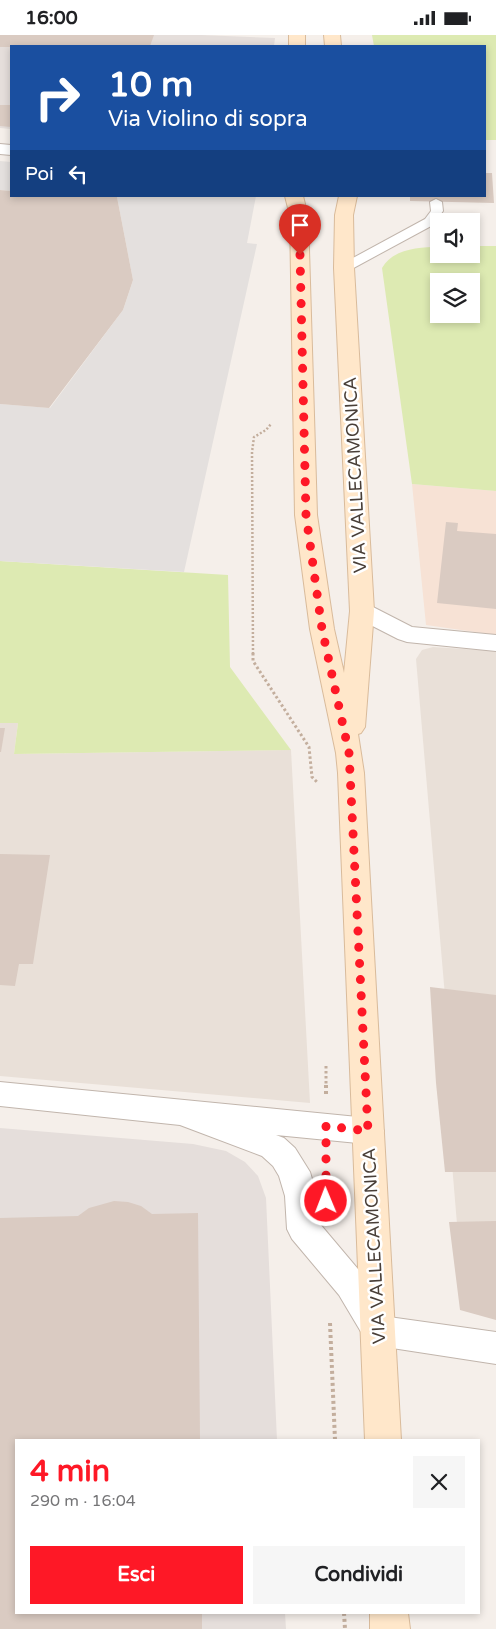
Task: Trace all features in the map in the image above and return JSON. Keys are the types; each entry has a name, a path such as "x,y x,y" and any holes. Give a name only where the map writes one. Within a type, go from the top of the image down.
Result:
{"main road":[{"name":"VIA VALLECAMONICA","path":"294,197 299,216 306,515 322,629 349,753"},
{"name":"VIA VALLECAMONICA","path":"348,197 344,209 344,268 362,611 349,753 383,1439"},
{"path":"389,1614 390,1629"}],"street":[{"path":"362,611 407,634 496,643"},
{"path":"0,1094 368,1131"},
{"path":"174,1110 227,1128 273,1147 284,1157 294,1172 301,1196 304,1229 351,1285 379,1331 496,1349"}],"lane":[{"path":"344,268 430,222 437,211 436,202"}],"path":[{"path":"252,452 253,661 309,747 312,777 320,785"},
{"path":"326,1057 326,1126"},
{"path":"328,1258 335,1439"},
{"path":"344,1614 345,1629"}],"shaded area":[{"path":"0,35 201,35 275,38 274,45 10,45 10,129 0,128"},
{"path":"0,161 10,162 10,191 0,190"},
{"path":"117,197 256,197 247,243 257,244 184,572 0,561 0,404 50,408 123,310 133,280"},
{"path":"412,484 496,491 496,635 426,625"},
{"path":"433,647 496,651 496,1317 464,1308 438,996 445,996 416,659 422,650"},
{"path":"0,723 18,723 14,754 291,750 310,1103 0,1076"},
{"path":"0,1128 193,1144 226,1151 245,1162 258,1176 266,1198 277,1439 15,1439 15,1614 285,1614 286,1629 0,1629"}],"green space":[{"path":"372,35 496,35 496,140 486,140 486,45 374,45"},
{"path":"480,246 496,246 496,491 412,484 382,268 399,253 430,248 430,263 480,263"},
{"path":"0,561 228,575 230,667 291,750 14,754 18,723 0,723"}],"building":[{"path":"0,35 154,35 150,45 10,45 10,47 0,47"},
{"path":"0,105 10,105 10,127 0,126"},
{"path":"486,173 492,173 494,203 410,201 410,197 486,197"},
{"path":"0,190 10,191 10,197 117,197 133,280 123,310 49,408 0,404"},
{"path":"446,522 458,523 457,531 496,534 496,609 437,603"},
{"path":"0,728 5,728 1,752 0,752"},
{"path":"0,854 50,855 33,964 19,964 15,986 0,985"},
{"path":"430,987 496,995 496,1172 445,1172 436,1083"},
{"path":"114,1201 128,1202 141,1206 152,1214 198,1213 200,1439 15,1439 15,1614 202,1614 202,1629 0,1629 0,1218 78,1216 89,1208"},
{"path":"496,1221 496,1320 460,1310 449,1222"}],"route":[{"path":"300,255 306,515 322,629 349,753 368,1131 326,1126 326,1201"}]}
